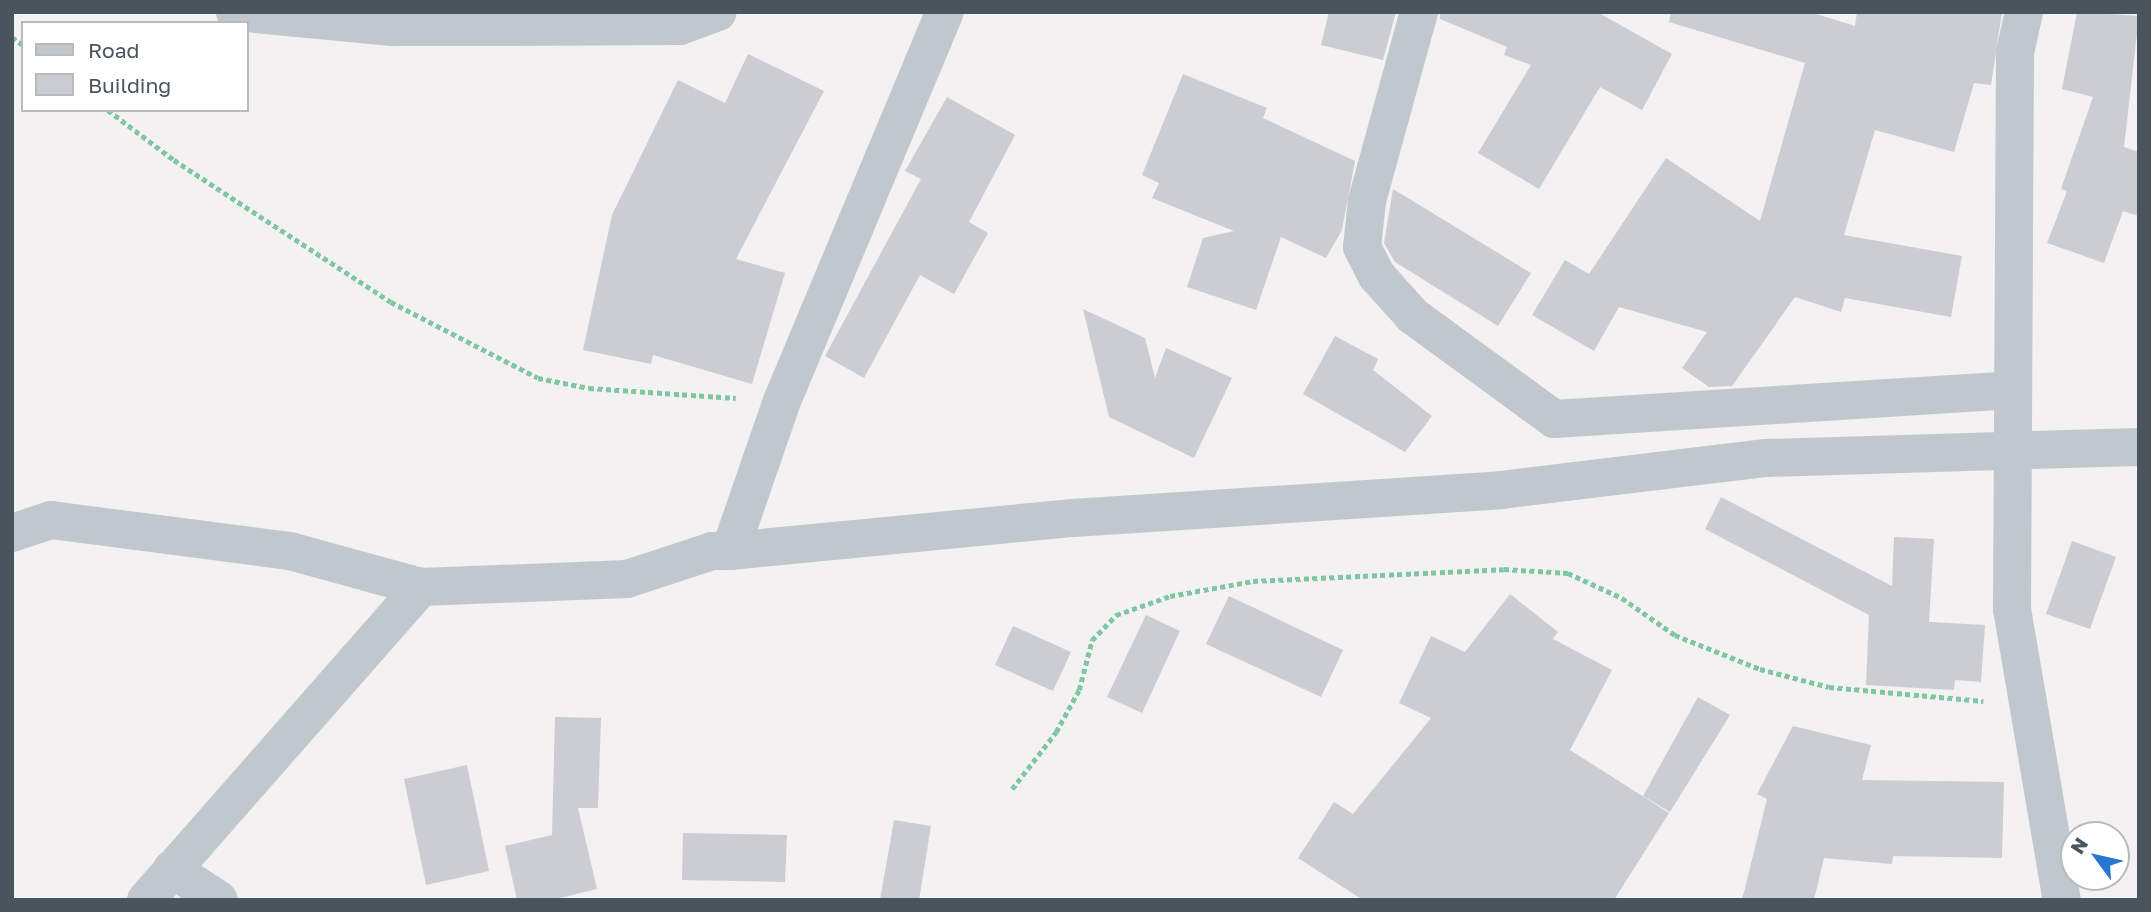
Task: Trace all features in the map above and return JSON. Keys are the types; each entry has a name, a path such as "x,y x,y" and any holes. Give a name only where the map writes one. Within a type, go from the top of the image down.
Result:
{"street":[{"path":"235,12 392,27 508,27 680,26 718,12"},
{"path":"730,551 782,401 945,12"},
{"path":"1419,12 1367,201 1363,247 1377,276 1413,316 1553,419 2013,390"},
{"path":"2024,12 2015,52 2012,609 2062,900"},
{"path":"12,533 51,520 290,551 421,587 627,579 712,551 1073,518 1501,490 1766,458 1938,456 2013,448 2139,447"},
{"path":"146,900 421,587"},
{"path":"173,869 219,900"}],"path":[{"path":"111,112 174,160 391,302 538,377 589,388 782,401"},
{"path":"1012,789 1056,732 1079,690 1092,640 1116,615 1170,596 1253,581 1504,569 1568,573 1622,598 1675,635 1760,669 1829,687 2028,706"}],"building":[{"path":"1329,12 1396,12 1383,60 1321,45"},
{"path":"1440,12 1597,12 1672,54 1642,110 1600,87 1539,189 1478,153 1531,65 1504,55 1507,47 1440,19"},
{"path":"1671,12 1810,12 1855,26 1857,12 2002,12 1991,85 1974,83 1954,152 1875,130 1844,235 1962,256 1951,317 1845,298 1841,312 1795,297 1732,386 1709,387 1682,368 1707,332 1619,307 1594,351 1532,315 1565,260 1589,274 1666,158 1760,221 1805,63 1669,22"},
{"path":"2077,12 2139,16 2124,147 2139,152 2139,216 2123,211 2104,263 2047,243 2067,191 2061,189 2093,97 2062,89"},
{"path":"748,54 824,91 736,259 785,273 752,384 653,355 651,364 583,350 612,215 678,80 725,103"},
{"path":"1183,74 1267,108 1263,118 1355,161 1342,230 1326,258 1281,237 1256,310 1187,287 1203,238 1234,231 1152,198 1159,183 1142,175"},
{"path":"947,97 1015,135 969,222 988,233 954,294 920,275 864,378 825,356 921,179 905,171"},
{"path":"1393,189 1531,273 1498,326 1395,262 1384,243"},
{"path":"1083,309 1145,338 1155,378 1166,348 1232,378 1194,458 1109,417"},
{"path":"1335,336 1378,359 1373,370 1432,416 1405,452 1303,394"},
{"path":"1721,497 1892,586 1894,537 1934,539 1929,622 1985,625 1981,682 1955,680 1954,690 1866,685 1869,615 1705,529"},
{"path":"2072,541 2116,557 2090,629 2046,614"},
{"path":"1510,594 1558,632 1553,639 1612,670 1570,750 1669,813 1614,900 1363,900 1298,858 1334,802 1353,814 1431,718 1399,703 1431,636 1465,652"},
{"path":"1229,596 1343,650 1321,697 1206,644"},
{"path":"1146,615 1180,631 1142,713 1107,697"},
{"path":"1013,626 1071,652 1053,691 995,665"},
{"path":"1698,697 1730,715 1670,812 1643,796"},
{"path":"555,717 601,718 598,808 578,808 597,889 552,900 517,900 505,846 552,835"},
{"path":"1793,726 1871,745 1862,780 2004,782 2002,858 1893,856 1892,864 1824,858 1814,900 1742,900 1767,799 1757,794"},
{"path":"467,765 489,871 426,885 404,779"},
{"path":"894,820 931,826 919,900 880,900"},
{"path":"683,833 787,835 785,882 682,880"}]}
